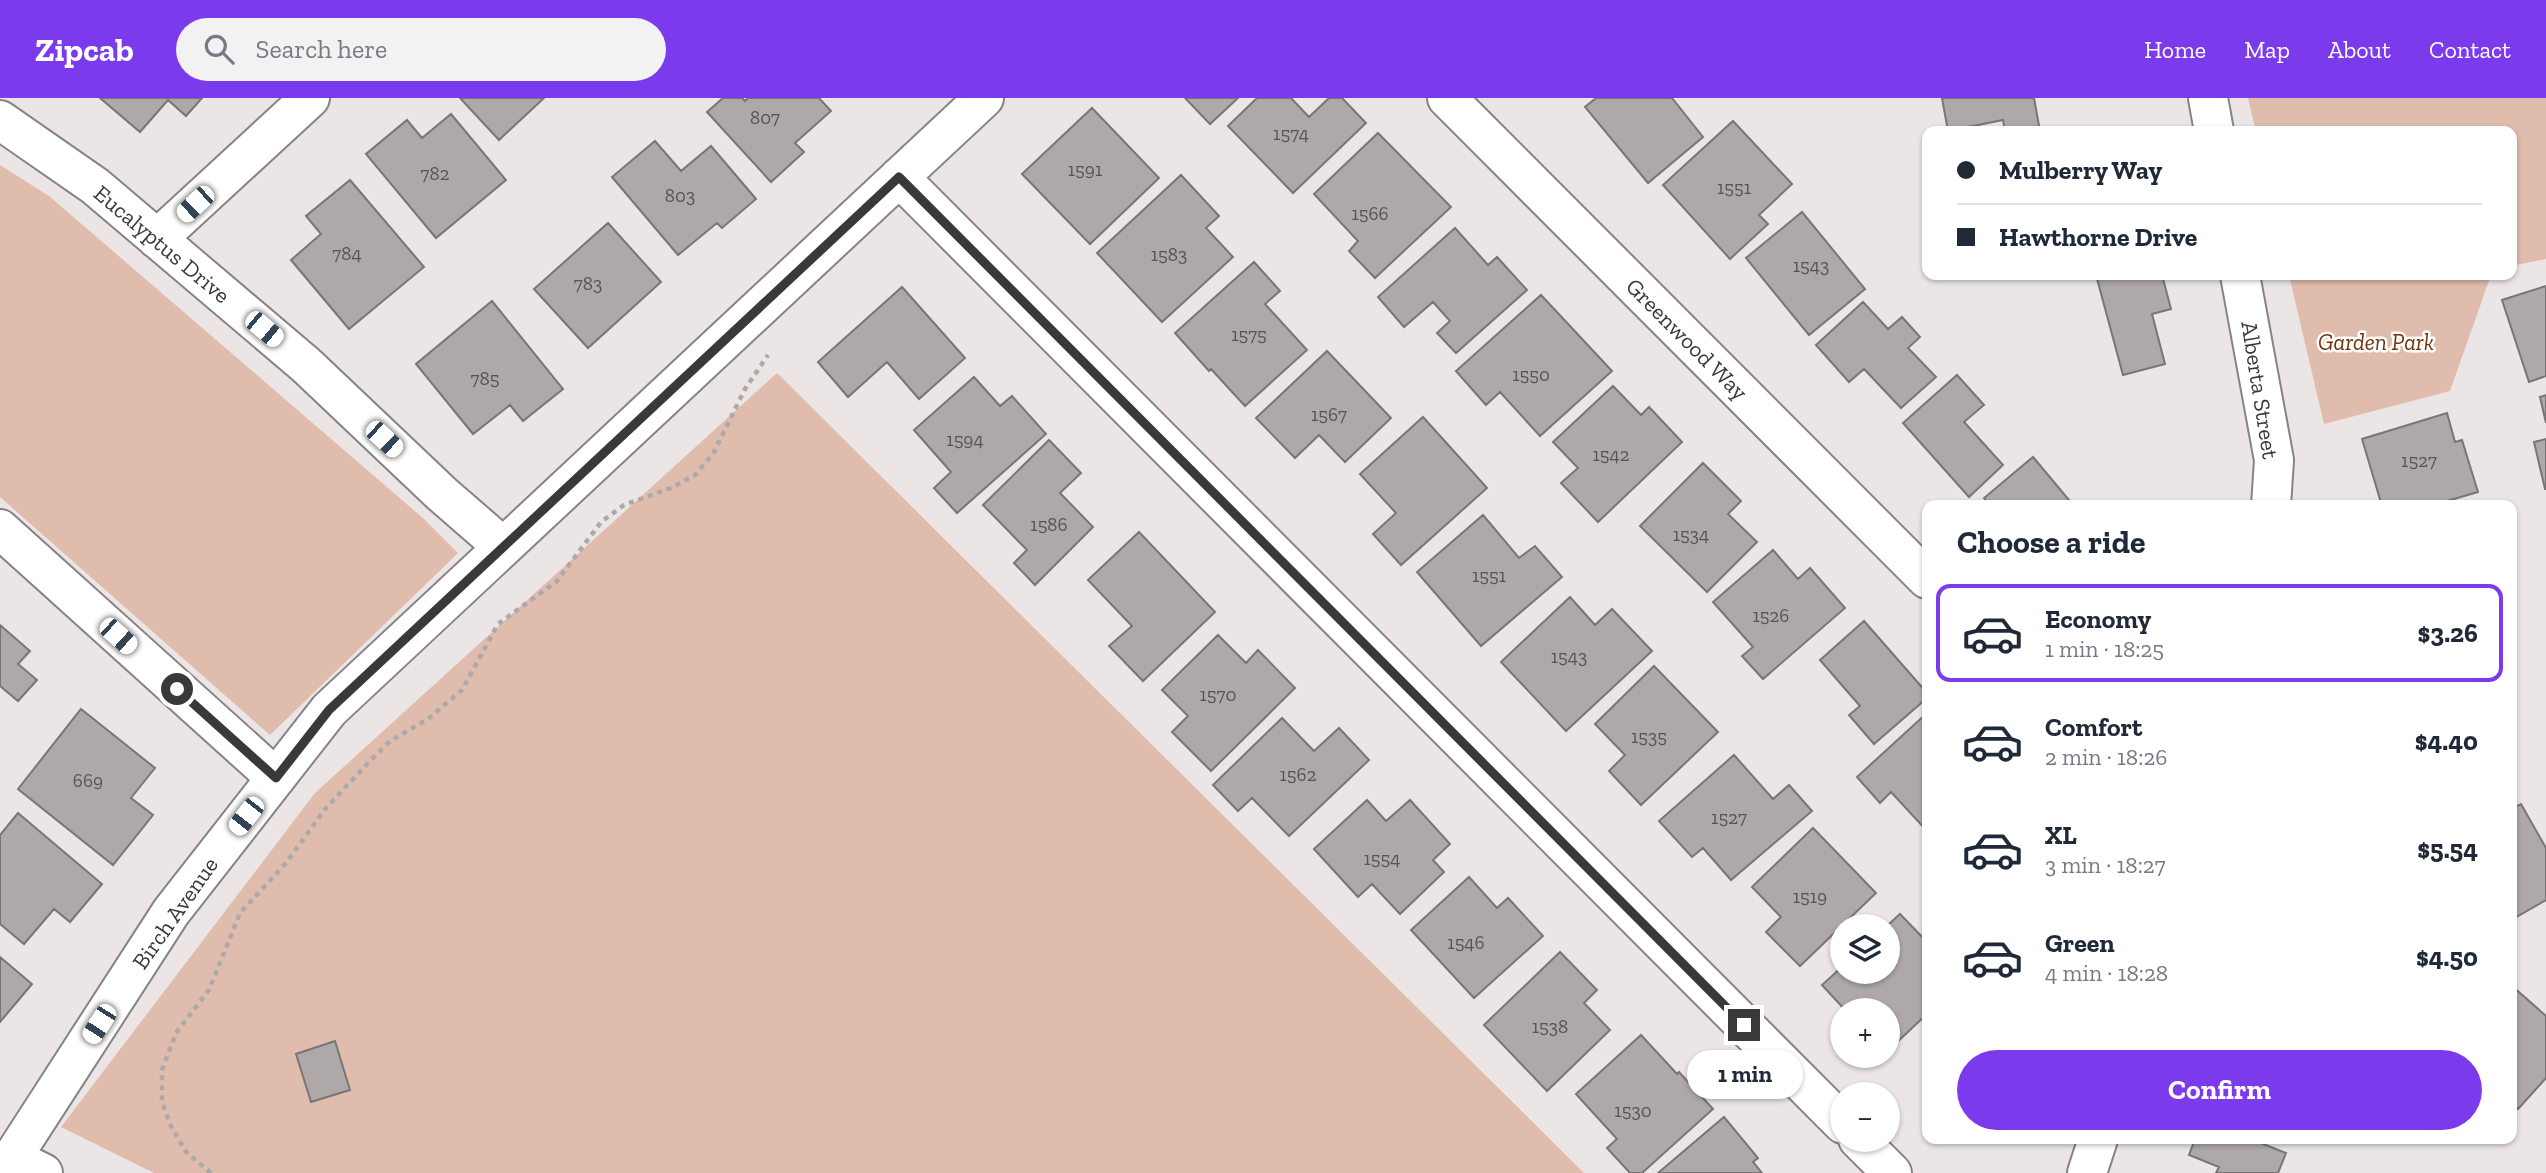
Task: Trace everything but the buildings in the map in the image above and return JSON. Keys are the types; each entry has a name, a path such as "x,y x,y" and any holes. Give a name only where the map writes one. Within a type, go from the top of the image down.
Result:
{"street":[{"path":"157,239 310,98"},
{"name":"Birch Avenue","path":"20,1168 171,912 329,710 984,98"},
{"name":"Greenwood Way","path":"1447,98 1922,574"},
{"path":"2208,98 2213,126"},
{"name":"Eucalyptus Drive","path":"0,120 94,186 306,365 442,494 503,547"},
{"path":"899,177 1830,1111"},
{"name":"Alberta Street","path":"2241,280 2274,460 2271,500"},
{"path":"0,529 276,778"},
{"path":"2087,1173 2096,1144"},
{"path":"1871,1152 1892,1173"}],"path":[{"path":"211,1173 186,1152 171,1126 162,1102 162,1070 176,1033 209,990 240,912 286,863 326,808 362,769 390,741 428,719 462,690 498,624 557,581 601,522 624,505 671,488 695,475 713,454 745,389 768,355"}],"green space":[{"path":"2248,98 2546,98 2546,259 2517,265 2517,126 2255,126"},
{"path":"0,165 49,196 424,519 458,553 270,735 0,497"},
{"name":"Garden Park","path":"2290,280 2489,280 2450,391 2324,424"},
{"path":"777,373 1584,1173 154,1173 61,1127 315,793"}],"route":[{"path":"177,689 276,778 329,710 899,177 1744,1025"}]}
